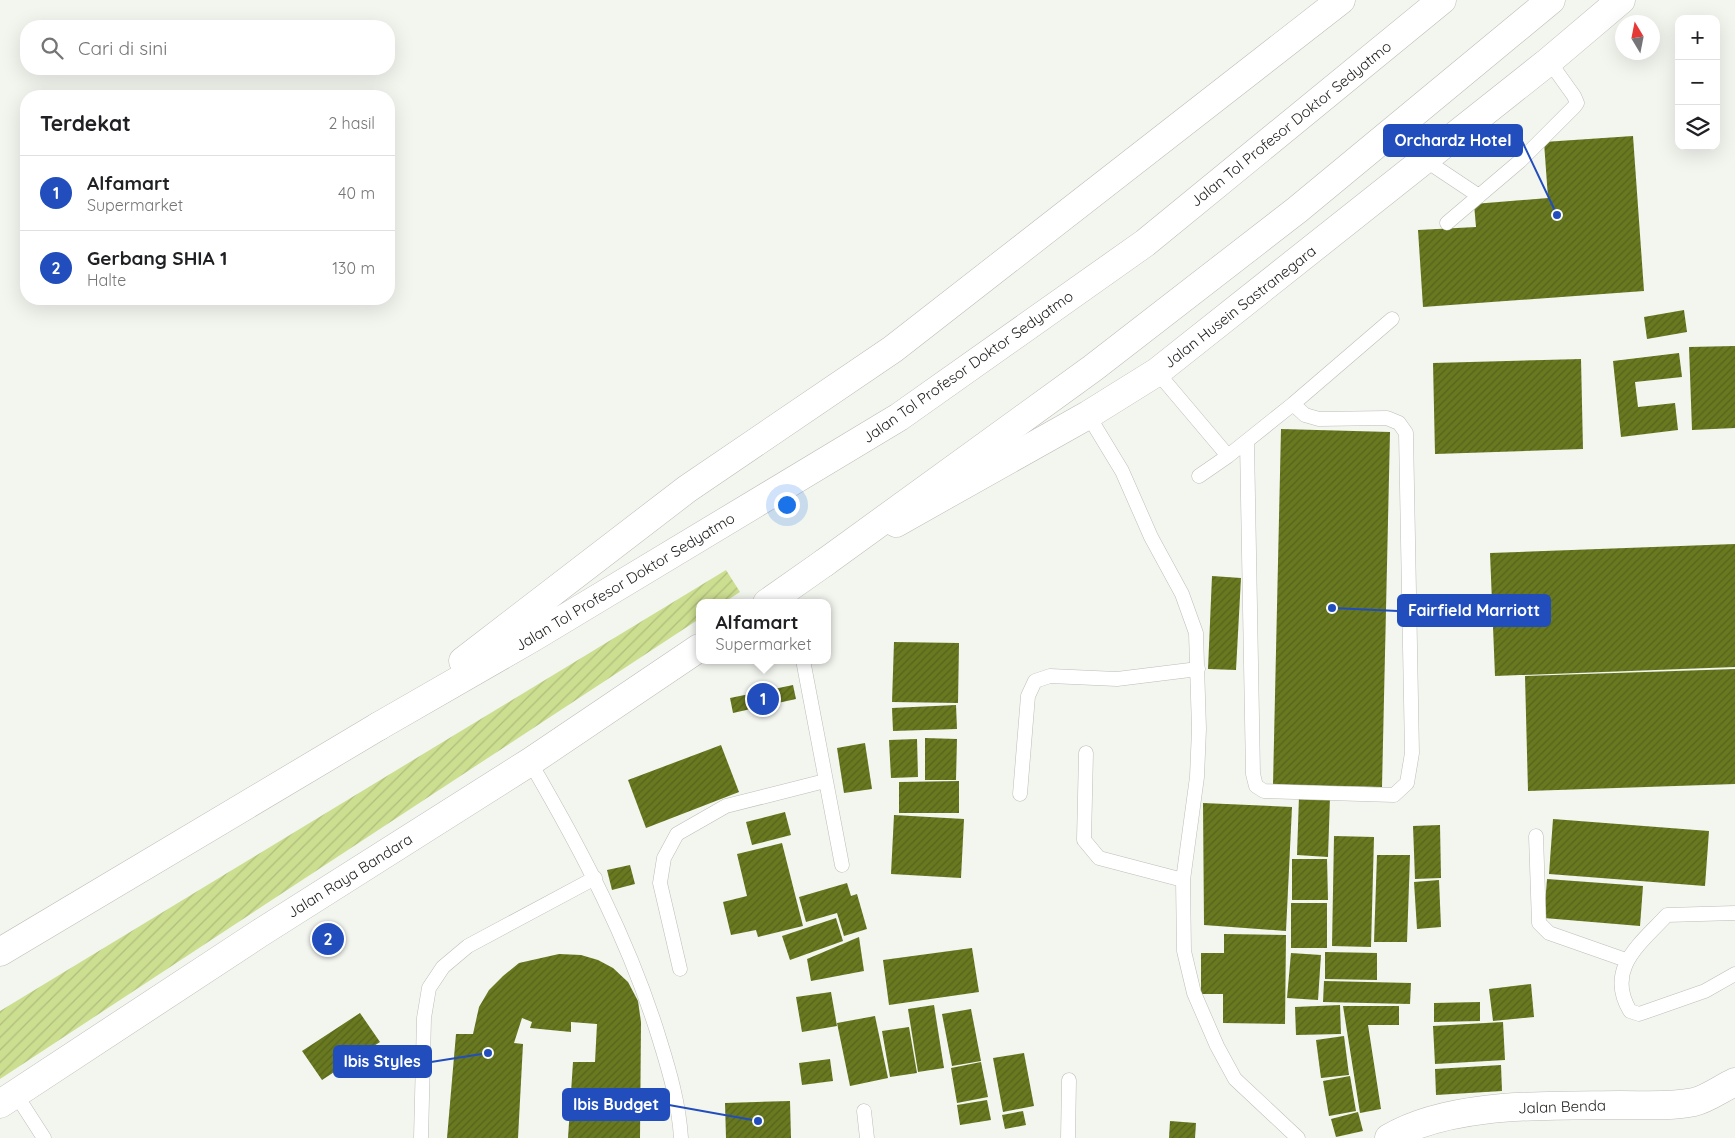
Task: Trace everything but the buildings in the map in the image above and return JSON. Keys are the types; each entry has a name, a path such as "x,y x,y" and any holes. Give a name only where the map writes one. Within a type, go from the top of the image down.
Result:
{"main road":[{"path":"0,952 379,726 687,489 893,349 1341,0"},
{"name":"Jalan Tol Profesor Doktor Sedyatmo","path":"379,726 541,633 899,418 1145,243 1442,0"},
{"path":"778,599 791,595 824,563 1093,368 1297,210 1551,0"},
{"name":"Jalan Husein Sastranegara","path":"824,563 1088,415 1157,372 1549,61 1621,0"},
{"name":"Jalan Raya Bandara","path":"7,1098 260,933 530,762 696,650"},
{"name":"Jalan Benda","path":"1390,1138 1404,1130 1437,1118 1482,1111 1552,1106 1667,1105 1695,1102 1735,1082"}],"lane":[{"path":"1447,223 1520,161 1577,103 1549,61"},
{"path":"1425,160 1479,196"},
{"path":"1199,476 1247,442 1392,320"},
{"path":"1157,372 1228,456"},
{"path":"1247,442 1253,774 1256,786 1264,791 1394,796 1407,783 1412,753 1406,433 1399,423 1387,418 1319,419 1305,415 1293,404"},
{"path":"1088,415 1122,470 1151,537 1182,594 1196,633 1198,669 1197,777 1183,880 1184,951 1194,993 1217,1046 1235,1079 1298,1138"},
{"path":"804,664 842,865"},
{"path":"1020,794 1028,696 1035,681 1050,676 1116,679 1198,669"},
{"path":"1086,753 1084,840 1099,858 1183,880"},
{"path":"530,762 572,833 595,878 647,997 673,1086 681,1138"},
{"path":"680,969 660,883 664,858 676,834 726,806 825,781"},
{"path":"1536,836 1539,923 1549,933 1626,960"},
{"path":"420,1138 424,1018 429,988 443,967 468,946 595,878"},
{"path":"1735,912 1667,915 1626,960 1620,984 1630,1011 1639,1014 1705,991 1735,974"},
{"path":"1068,1138 1069,1080"},
{"path":"7,1098 39,1134"},
{"path":"864,1111 866,1138"}],"green space":[{"path":"726,570 740,592 729,599 696,599 696,621 0,1079 0,1011"}],"place":[{"name":"Orchardz Hotel","path":"1557,215"},
{"name":"Fairfield Marriott","path":"1332,608"},
{"name":"Alfamart","path":"763,699"},
{"name":"Gerbang SHIA 1","path":"328,939"},
{"name":"Ibis Styles","path":"488,1053"},
{"name":"Ibis Budget","path":"758,1121"}]}
